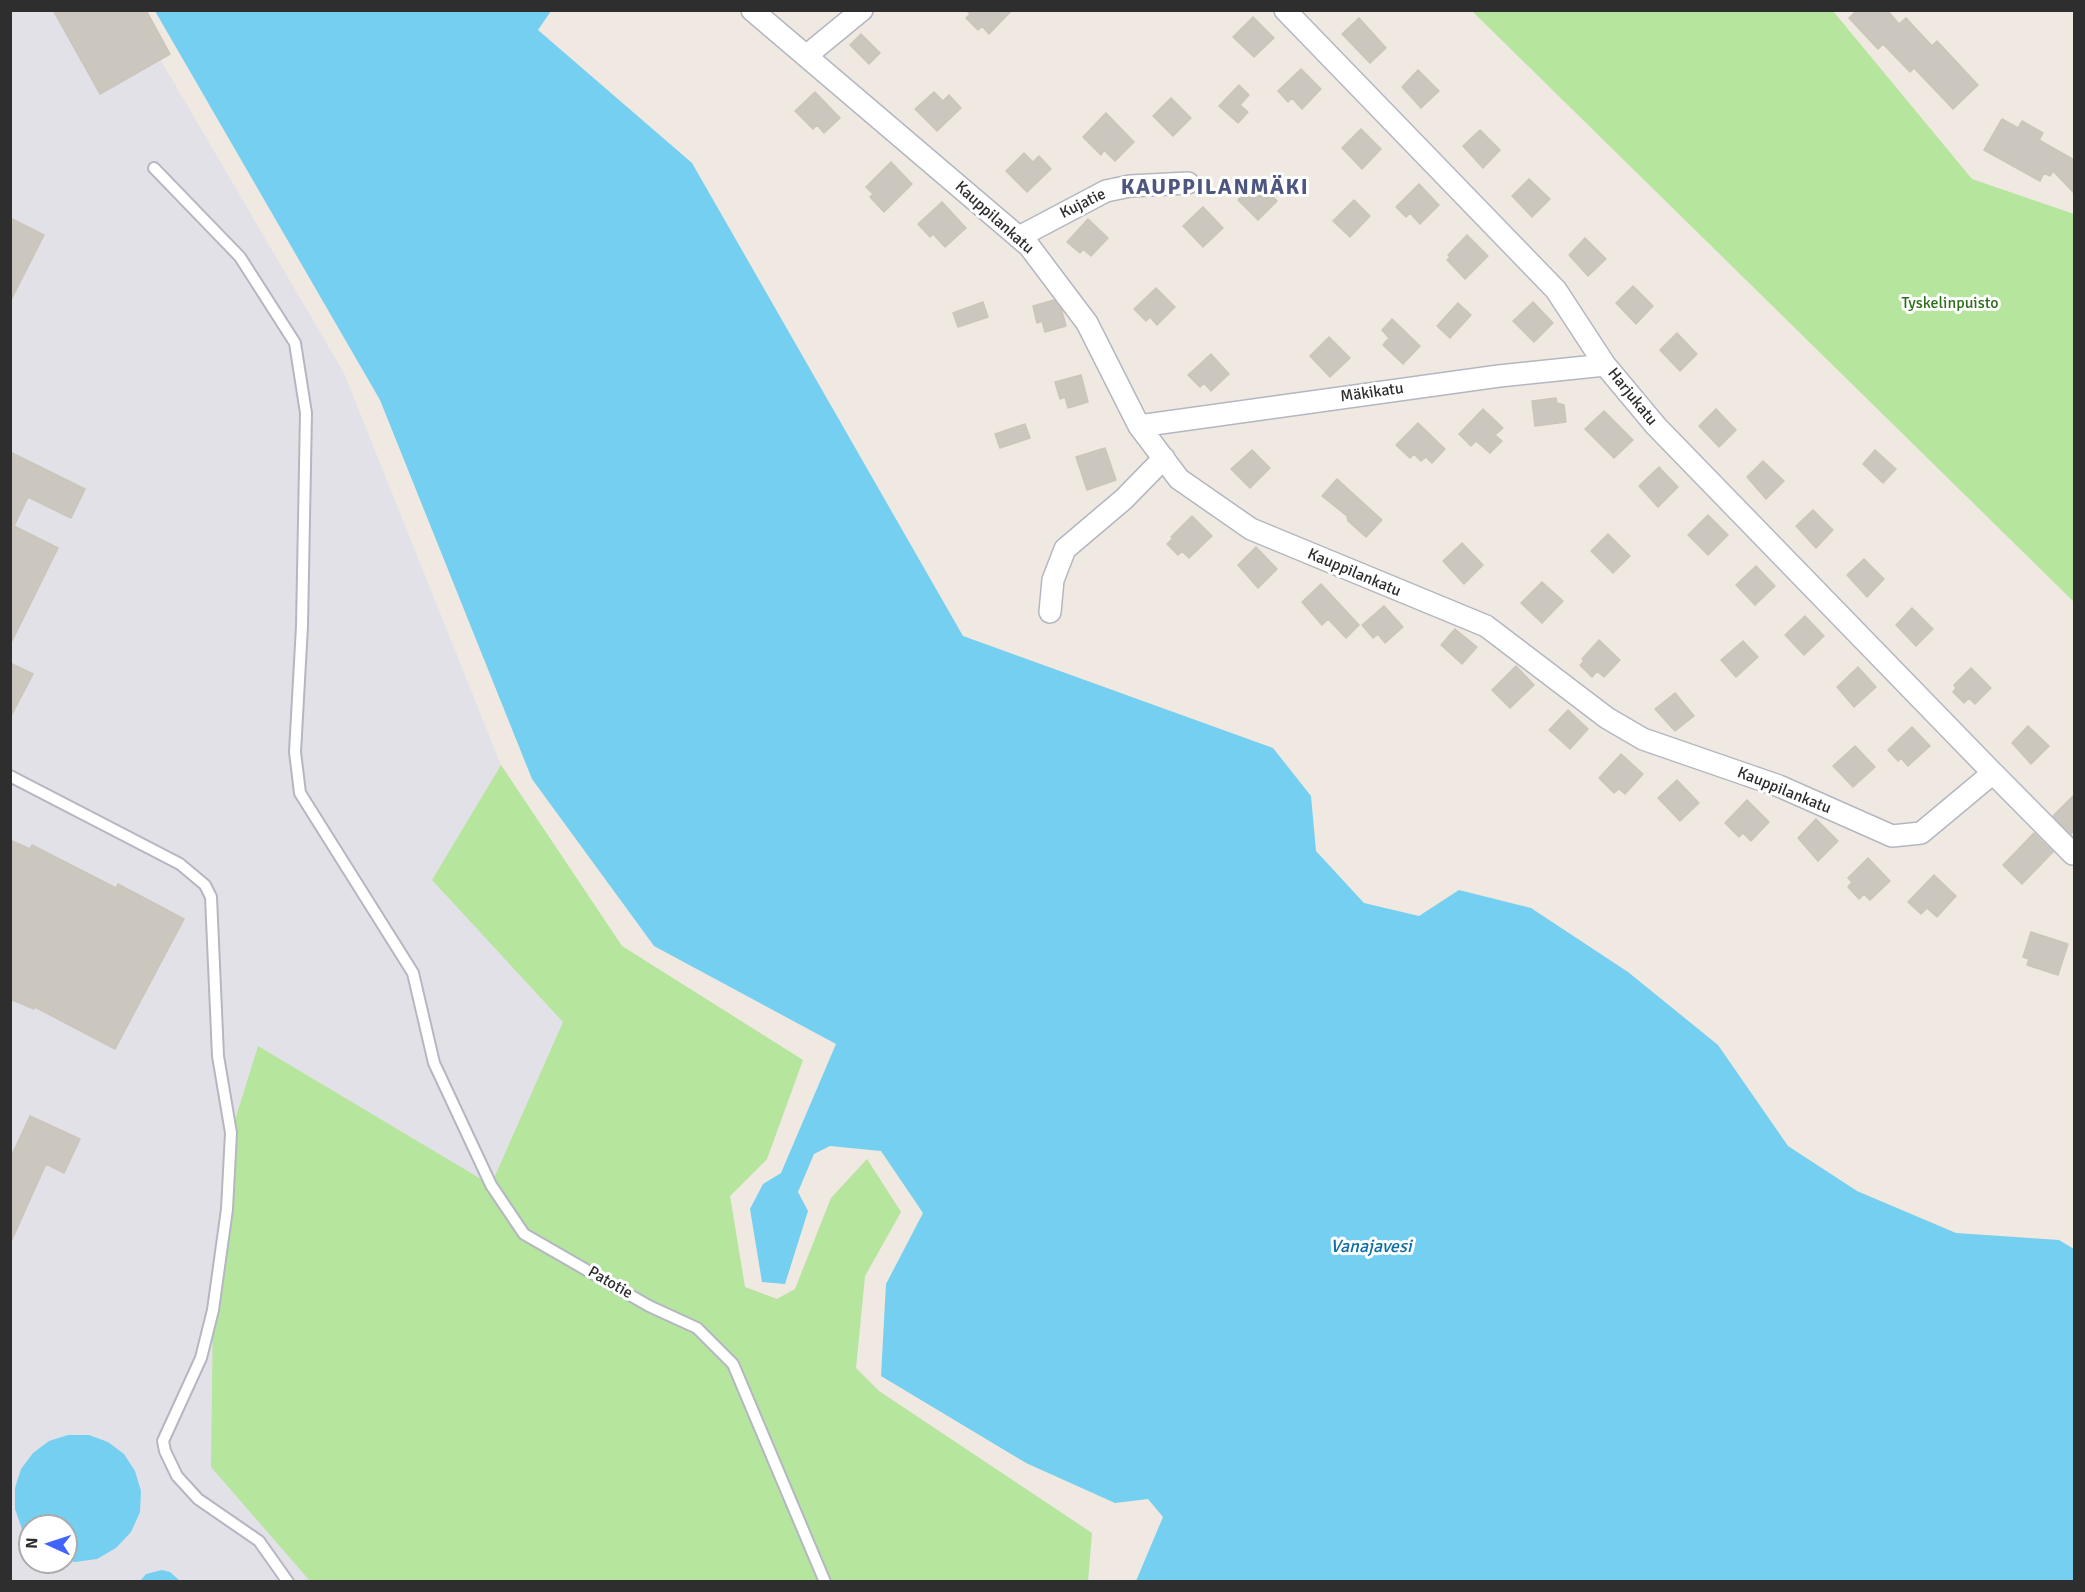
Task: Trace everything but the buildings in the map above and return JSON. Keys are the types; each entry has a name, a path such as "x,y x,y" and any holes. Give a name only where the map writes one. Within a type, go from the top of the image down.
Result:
{"street":[{"name":"Kauppilankatu","path":"752,10 1029,246 1087,323 1139,426 1179,479 1251,529 1486,626 1607,718 1643,739 1779,786 1892,836 1922,833 1993,772"},
{"path":"806,56 862,10"},
{"name":"Harjukatu","path":"1285,10 1556,290 1605,365 1664,435 1993,772"},
{"name":"Kujatie","path":"1018,237 1106,191 1130,186 1188,183"},
{"name":"Mäkikatu","path":"1139,426 1499,376 1605,365"},
{"path":"1050,612 1053,580 1065,549 1124,499 1164,459"},
{"path":"1993,772 2073,854"}],"lane":[{"name":"Patotie","path":"154,168 240,257 295,342 306,413 302,626 295,752 300,793 413,973 434,1063 491,1185 524,1234 650,1306 697,1328 733,1364 825,1581"},
{"path":"10,776 180,864 205,885 211,897 218,1056 231,1133 227,1209 213,1310 201,1358 163,1441 165,1451 177,1476 198,1499 259,1541 288,1581"}],"shaded area":[{"path":"11,11 132,11 344,373 501,765 622,946 803,1060 767,1159 730,1196 745,1287 777,1299 795,1289 831,1198 867,1159 901,1212 865,1276 856,1368 879,1391 1092,1533 1088,1582 11,1582"}],"green space":[{"name":"Tyskelinpuisto","path":"1472,11 1833,11 1972,179 2074,214 2074,602"},
{"path":"501,765 622,946 803,1060 767,1159 730,1196 745,1287 777,1299 795,1289 831,1198 867,1159 901,1212 865,1276 856,1368 879,1391 1092,1533 1088,1581 310,1581 211,1467 213,1310 231,1133 258,1046 491,1185 563,1022 432,880"}],"water":[{"name":"Vanajavesi","path":"155,11 551,11 538,30 692,163 963,636 1273,748 1311,796 1316,851 1364,903 1419,916 1459,890 1531,908 1628,972 1718,1045 1788,1146 1857,1191 1956,1233 2059,1240 2074,1249 2074,1581 1136,1581 1163,1517 1148,1499 1115,1503 1026,1463 881,1376 886,1284 923,1213 881,1151 830,1146 814,1154 798,1192 808,1211 785,1284 762,1282 750,1209 763,1184 781,1173 836,1044 654,946 532,779 380,400"},
{"path":"68,1435 89,1435 108,1442 124,1454 135,1471 141,1491 140,1512 131,1532 116,1548 97,1559 78,1562 78,1514 18,1514 18,1518 15,1509 15,1488 21,1469 33,1453 49,1441"},
{"path":"162,1570 170,1572 180,1581 140,1581 146,1574"}],"district":[{"name":"KAUPPILANMÄKI","path":"1215,188"}]}
